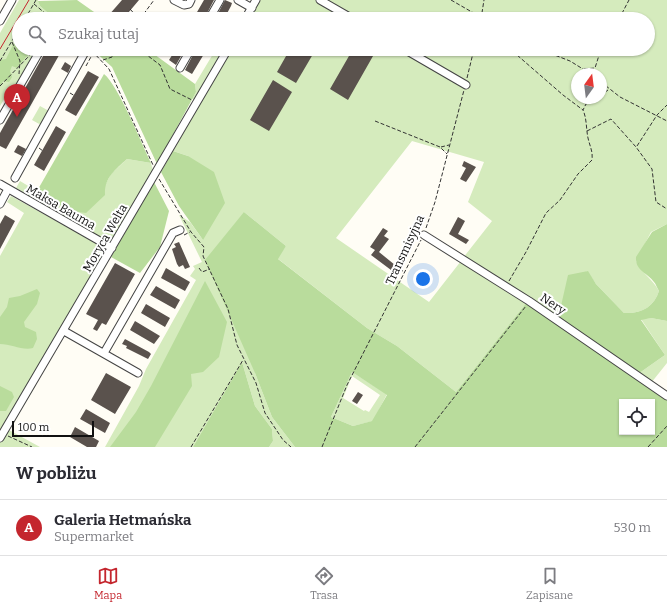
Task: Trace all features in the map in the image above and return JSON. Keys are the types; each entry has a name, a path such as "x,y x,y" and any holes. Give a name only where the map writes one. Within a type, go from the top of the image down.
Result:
{"street":[{"path":"0,21 12,0"},
{"path":"174,0 184,5 189,4 191,0"},
{"path":"213,12 220,0"},
{"path":"238,0 252,8"},
{"path":"249,12 256,0"},
{"path":"320,0 340,12"},
{"path":"0,120 37,56"},
{"path":"15,178 84,56"},
{"path":"180,68 188,56"},
{"name":"Moryca Welta","path":"2,436 224,56"},
{"path":"416,56 466,85"},
{"name":"Maksa Bauma","path":"0,184 112,248"},
{"path":"0,204 8,189"},
{"path":"104,353 173,233 181,232"},
{"name":"Nery","path":"424,235 529,301 667,396"},
{"path":"64,331 138,373"}],"path":[{"path":"29,12 36,0"},
{"path":"145,12 154,0"},
{"path":"451,0 471,12"},
{"path":"482,12 484,0"},
{"path":"623,12 630,0"},
{"path":"34,4 44,12"},
{"path":"130,9 133,12"},
{"path":"0,61 12,42"},
{"path":"18,56 20,61 19,76"},
{"path":"0,86 29,56"},
{"path":"95,56 102,60 109,69 156,173 191,232 204,247 203,256 228,309 243,360 256,383 265,413 283,440 291,447"},
{"path":"102,60 113,56"},
{"path":"148,56 160,65 170,89 197,102"},
{"name":"Transmisyjna","path":"322,447 333,416 348,383 424,235 448,154 472,56"},
{"path":"505,286 526,252 546,213 560,200 578,174 592,160 593,151 587,131 586,115 583,110 563,96 518,56"},
{"path":"557,56 582,68"},
{"path":"595,68 599,56"},
{"path":"609,89 667,121"},
{"path":"67,91 75,96"},
{"path":"583,110 586,104"},
{"path":"636,147 657,115 667,105"},
{"path":"587,131 611,119 636,147 652,169 656,202 667,209"},
{"path":"375,121 440,147 448,154"},
{"path":"440,147 450,145"},
{"path":"36,147 43,151"},
{"path":"181,232 191,232"},
{"path":"395,265 405,273"},
{"path":"199,268 202,272 210,269"},
{"path":"415,447 529,301"},
{"path":"191,447 243,360"},
{"path":"648,447 667,426"},
{"path":"2,436 32,447"}],"green space":[{"path":"19,0 38,0 40,6 47,12 12,12"},
{"path":"77,0 94,12 47,12 40,6 38,1"},
{"path":"259,0 667,0 667,224 651,232 636,261 659,291 654,301 641,311 624,313 596,284 587,271 558,319 463,258 492,221 468,202 484,162 412,141 336,238 429,302 461,261 527,302 456,392 397,346 367,328 277,258 286,246 244,212 255,373 272,417 295,447 269,447 273,441 272,429 255,406 242,362 193,447 105,447 139,386 146,369 196,280 190,276 195,269 193,266 202,262 179,215 190,222 203,240 188,156 173,151 227,56 655,56 655,12 252,12"},
{"path":"12,12 12,56 34,56 15,90 11,88 0,106 0,33"},
{"path":"12,47 12,56 27,56 17,68 12,66 10,71 12,77 9,82 3,81 0,87 0,60 6,59"},
{"path":"100,56 157,56 195,84 196,92 157,164 112,67"},
{"path":"212,56 220,56 195,100 192,99 196,92 195,84"},
{"path":"104,74 110,80 123,102 151,163 127,159 108,179 105,195 86,213 70,211 37,191"},
{"path":"40,106 49,111 41,125 32,120"},
{"path":"173,151 188,156 214,172 225,203 203,240 179,206 161,172"},
{"path":"127,159 151,163 153,171 114,239 108,242 16,188 20,181 50,199 105,185 111,174"},
{"path":"154,182 169,211 160,247 140,273 111,257"},
{"path":"11,196 101,246 105,252 31,382 36,385 9,430 40,447 0,447 0,256 24,213 7,202"},
{"path":"244,212 286,246 278,259 367,328 397,346 456,392 527,302 667,398 667,447 295,447 272,417 255,373 205,260","holes":["352,372 387,395 372,421 353,426 331,417"]},
{"path":"667,224 667,321 651,318 641,320 665,355 638,374 558,319 568,275 588,271 596,284 624,313 641,311 650,305 657,297 659,291 651,279 640,269 636,262 636,257 652,232"},
{"path":"205,281 227,322 219,357 203,372 191,374 192,386 155,447 110,447 136,412 151,386"},
{"path":"37,289 40,293 37,304 24,322 25,327 36,332 37,339 33,348 25,349 0,344 0,317 7,307 9,298 20,296"},
{"path":"651,318 667,321 667,363 651,383 638,374 665,355 641,319"},
{"path":"242,362 255,406 272,429 273,441 269,447 193,447"},
{"path":"352,372 387,394 373,421 353,426 331,417","holes":["352,376 380,395 369,412 364,411 343,398"]},
{"path":"0,386 12,392 14,397 6,411 0,411"}],"building":[{"path":"122,0 139,0 129,12 112,12"},
{"path":"204,0 214,0 208,12 197,12"},
{"path":"225,0 232,3 228,12 219,12"},
{"path":"43,56 59,56 6,149 0,146 0,133"},
{"path":"172,56 181,56 176,65 169,60"},
{"path":"192,56 203,56 192,74 185,70"},
{"path":"286,56 312,56 296,83 277,72"},
{"path":"349,56 373,56 348,100 330,89"},
{"path":"65,62 71,66 68,73 61,69"},
{"path":"88,71 99,77 76,116 65,110"},
{"path":"273,80 292,92 269,131 250,120"},
{"path":"56,126 66,132 44,171 34,165"},
{"path":"18,145 26,149 22,156 14,152"},
{"path":"464,161 476,167 466,182 460,179 466,168 462,166"},
{"path":"5,215 15,221 0,249 0,224"},
{"path":"458,217 465,221 458,234 469,240 466,244 449,234"},
{"path":"383,228 388,231 384,236 389,239 379,252 395,265 391,270 371,255 375,250 370,247"},
{"path":"179,242 190,267 185,269 183,265 179,267 177,264 172,249 176,247 174,244"},
{"path":"115,263 135,274 106,325 102,323 97,331 93,329 98,320 86,314"},
{"path":"166,268 190,282 185,291 161,278"},
{"path":"156,286 180,300 175,309 150,295"},
{"path":"146,304 170,318 165,327 141,313"},
{"path":"135,321 160,336 154,344 130,330"},
{"path":"125,339 149,352 151,354 148,359 126,348 127,346 122,344"},
{"path":"106,373 131,387 115,414 91,400"},
{"path":"358,392 363,395 357,404 352,401"},
{"path":"86,409 110,423 105,433 80,419"},
{"path":"75,427 99,441 96,447 87,447 70,437"}],"tram line":[{"path":"22,12 29,0"},
{"path":"0,49 12,29"}],"place":[{"name":"Galeria Hetmańska","path":"17,117"}]}
